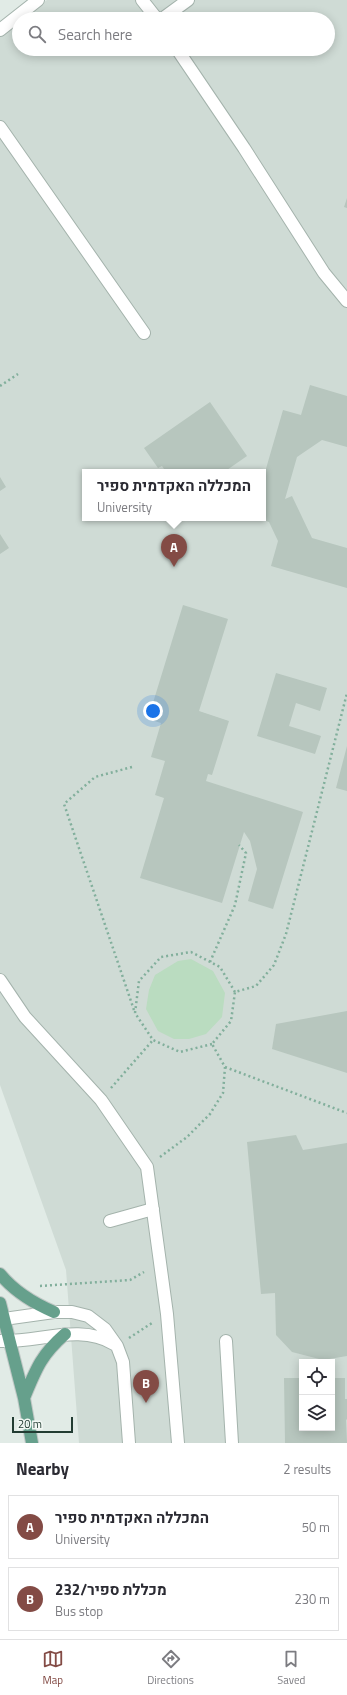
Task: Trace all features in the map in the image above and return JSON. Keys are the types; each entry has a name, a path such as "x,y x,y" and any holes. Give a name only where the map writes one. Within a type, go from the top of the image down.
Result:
{"main road":[{"path":"0,1274 13,1288 40,1306 54,1312"},
{"path":"0,1303 5,1341 24,1398 32,1443"},
{"path":"24,1398 37,1367 50,1348 65,1334"}],"street":[{"path":"23,12 38,0"},
{"path":"142,0 151,12"},
{"path":"172,12 188,0"},
{"path":"0,30 12,21"},
{"path":"183,56 324,273 347,302"},
{"path":"0,127 144,333"},
{"path":"0,980 25,1017 101,1100 147,1167 167,1314 178,1443"},
{"path":"110,1221 153,1209"},
{"path":"2,1320 54,1312 72,1312 88,1316 105,1329 117,1346 123,1362 129,1443"},
{"path":"5,1341 65,1334 95,1335 117,1346"},
{"path":"226,1341 232,1443"}],"path":[{"path":"0,386 18,374"},
{"path":"235,992 256,986 274,965 286,934 347,693"},
{"path":"132,767 95,777 64,804 135,1013 153,1040 180,1052 212,1044 232,1021 235,992 220,966 190,952 161,957 139,981 135,1013"},
{"path":"210,962 235,905 246,853 239,845"},
{"path":"101,1100 153,1040"},
{"path":"147,1167 187,1138 210,1114 223,1093 225,1067 212,1044"},
{"path":"225,1067 347,1113"},
{"path":"13,1288 130,1280 160,1262"},
{"path":"117,1346 167,1314"}],"shaded area":[{"path":"47,0 347,0 347,1443 79,1443 66,1270 0,1085 0,37 12,28 12,56 335,56 335,12 32,12"}],"green space":[{"path":"191,959 213,971 225,993 222,1017 206,1034 189,1039 174,1039 158,1031 146,1009 149,990 155,975 178,961"}],"building":[{"path":"347,198 347,208 344,207"},
{"path":"310,385 347,396 347,447 322,440 297,457 285,499 292,496 312,538 347,548 347,588 271,566 278,541 269,522 266,521 266,469 283,410 301,415"},
{"path":"210,402 247,456 228,469 164,469 162,466 158,468 144,448"},
{"path":"0,477 6,487 0,491"},
{"path":"0,534 9,548 0,554"},
{"path":"183,605 228,619 199,711 229,721 212,775 208,774 206,781 303,812 273,909 248,901 257,869 250,841 244,832 222,903 140,878 164,798 155,795 165,761 151,757 161,723 148,719"},
{"path":"276,673 327,688 320,711 296,703 289,726 321,736 315,754 257,736"},
{"path":"347,746 347,791 336,788"},
{"path":"347,1011 347,1073 272,1049 276,1024"},
{"path":"296,1135 303,1150 347,1143 347,1356 319,1359 292,1352 276,1335 275,1293 261,1294 247,1142"},
{"path":"284,1378 299,1378 299,1431 335,1431 335,1378 345,1378 345,1399 347,1399 347,1443 285,1443"}],"place":[{"name":"המכללה האקדמית ספיר","path":"174,567"},
{"name":"מכללת ספיר/232","path":"146,1403"}]}
